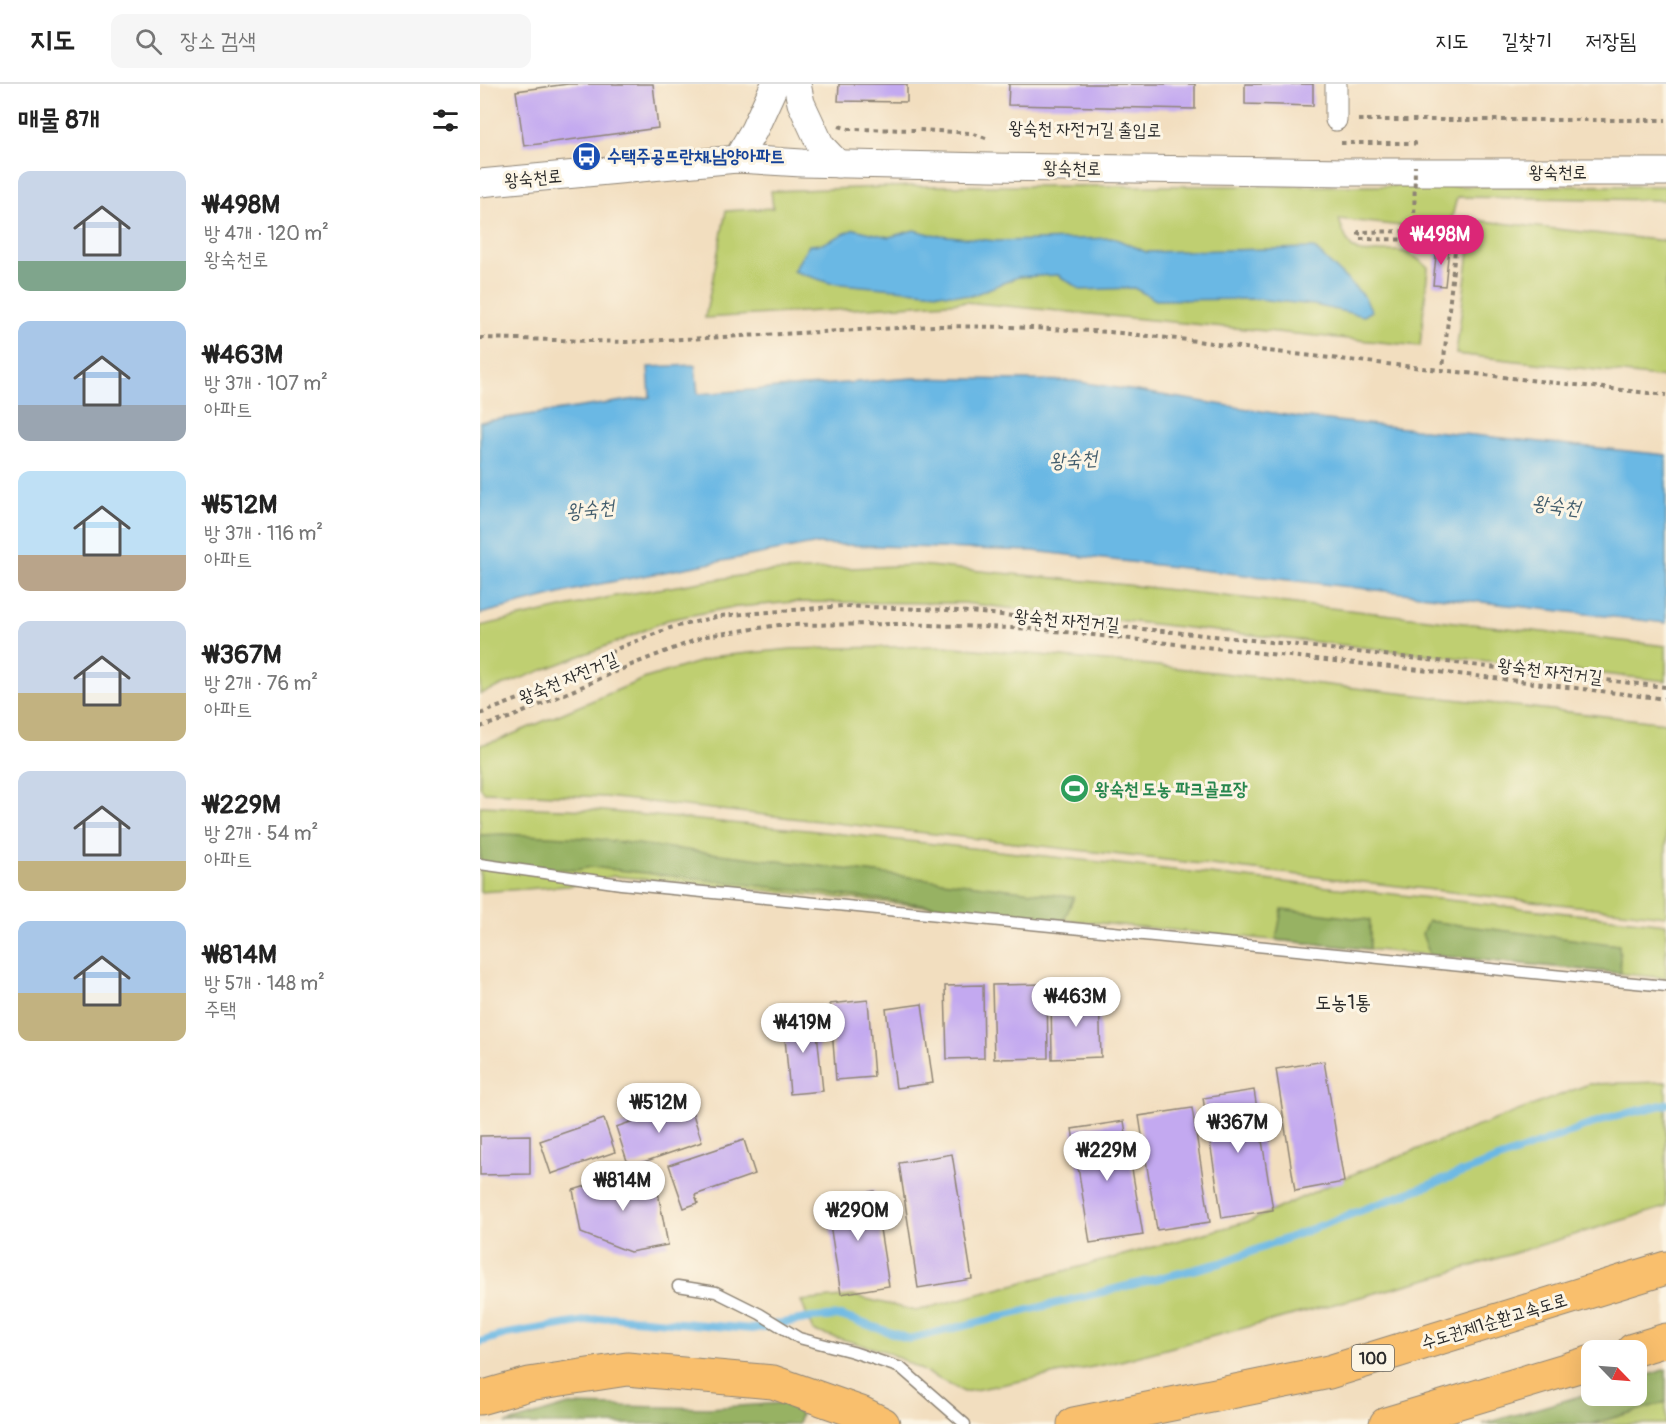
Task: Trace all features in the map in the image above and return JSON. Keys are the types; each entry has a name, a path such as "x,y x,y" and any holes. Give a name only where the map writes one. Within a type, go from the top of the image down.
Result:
{"highway":[{"name":"수도권제1순환고속도로","path":"1074,1424 1329,1372 1666,1268"},
{"path":"1647,1346 1666,1340"},
{"path":"1386,1424 1581,1365"},
{"path":"480,1398 529,1384 627,1369 773,1382 861,1413 883,1424"}],"street":[{"path":"737,159 754,130 775,84"},
{"path":"797,84 801,103 821,146 838,164"},
{"path":"1336,84 1336,120"},
{"name":"왕숙천로","path":"480,183 737,159 838,164 1347,172 1666,172"}],"lane":[{"path":"480,864 621,884 1666,986"},
{"path":"678,1287 716,1292 760,1314 799,1338 853,1352 901,1368 965,1424"}],"path":[{"path":"1336,120 1666,120"},
{"name":"왕숙천 자전거길 출입로","path":"834,122 838,126 849,129 919,130 971,134 996,141"},
{"path":"1337,143 1384,143"},
{"path":"1415,166 1414,231 1359,232 1359,239 1456,240 1443,369"},
{"path":"480,338 626,342 936,326 1011,327 1165,337 1259,350 1666,395"},
{"path":"480,714 539,690 621,647 670,627 720,616 843,606 992,614 1243,639 1666,687"},
{"name":"왕숙천 자전거길","path":"480,727 512,717 636,663 706,636 779,625 903,624 1037,629 1485,677 1666,699"}],"green space":[{"path":"916,186 1666,186 1666,200 1457,197 1449,229 1429,229 1339,219 1344,235 1356,250 1404,252 1428,267 1420,346 965,302 705,318 726,211 773,208 771,191"},
{"path":"1473,220 1666,241 1666,378 1456,354"},
{"path":"918,565 1127,585 1666,646 1666,681 964,603 792,602 728,608 667,620 622,640 480,694 480,626 615,596 763,572"},
{"name":"왕숙천 도농 파크골프장","path":"943,646 1159,666 1666,723 1666,916 605,797 484,792 480,787 480,745 499,740 646,678 719,656 792,649"},
{"path":"480,806 592,810 806,830 1666,924 1666,978 614,876 568,886 480,892"},
{"path":"480,835 588,838 1074,897 1064,920 591,867 576,870 480,863"},
{"path":"1282,909 1370,920 1370,949 1276,940"},
{"path":"1428,921 1619,945 1621,973 1430,955 1422,934"},
{"path":"1666,1082 1666,1207 1439,1276 1113,1363 964,1392 887,1352 813,1331 801,1301 854,1296 916,1311 1250,1221 1358,1172 1589,1084"},
{"path":"1666,1369 1666,1402 1592,1424 1483,1424 1581,1396 1581,1406 1647,1406 1647,1376"},
{"path":"1666,1402 1666,1424 1592,1424"},
{"path":"783,1403 801,1414 798,1424 505,1424 569,1405 708,1408"}],"water":[{"path":"854,229 889,237 914,230 930,234 996,241 1114,238 1146,252 1314,248 1363,295 1372,311 1364,316 1314,305 1257,299 1156,300 1134,288 1081,290 1058,275 1018,277 971,296 830,283 793,271 809,245 822,244"},
{"name":"왕숙천","path":"695,365 698,394 913,378 1074,381 1298,417 1666,455 1666,623 1033,551 813,544 595,585 480,614 480,422 650,397 648,367"}],"building":[{"path":"568,84 653,84 658,128 524,146 516,91"},
{"path":"839,84 907,84 907,102 838,101"},
{"path":"1009,84 1195,84 1195,109 1008,105"},
{"path":"1245,84 1313,84 1313,106 1245,104"},
{"path":"1437,246 1449,248 1445,286 1433,285"},
{"path":"1047,984 1048,1058 994,1059 992,985"},
{"path":"983,985 984,1058 947,1059 945,986"},
{"path":"1099,996 1101,1057 1052,1059 1051,998"},
{"path":"868,1000 874,1077 836,1080 830,1004"},
{"path":"922,1004 933,1083 896,1088 886,1009"},
{"path":"815,1013 823,1091 790,1094 783,1016"},
{"path":"1324,1061 1344,1182 1295,1191 1276,1069"},
{"path":"1254,1090 1273,1210 1222,1218 1203,1098"},
{"path":"689,1102 702,1142 629,1167 616,1127"},
{"path":"1192,1108 1210,1222 1157,1230 1139,1116"},
{"path":"604,1119 615,1152 551,1174 540,1141"},
{"path":"1124,1121 1143,1235 1090,1243 1072,1129"},
{"path":"530,1135 530,1174 480,1175 480,1136"},
{"path":"744,1140 755,1174 695,1195 698,1203 684,1208 669,1165"},
{"path":"952,1154 972,1279 918,1288 899,1163"},
{"path":"653,1166 668,1245 630,1252 581,1233 573,1190"},
{"path":"874,1191 889,1286 841,1294 826,1199"}],"waterway":[{"path":"480,1342 506,1334 610,1317 752,1329 810,1318 841,1316 910,1339 1221,1263 1608,1118 1666,1104"}],"place":[{"name":"수택주공뜨란채.남양아파트","path":"586,156"},
{"name":"왕숙천 도농 파크골프장","path":"1074,789"}],"district":[{"name":"도농1통","path":"1343,1002"}]}
